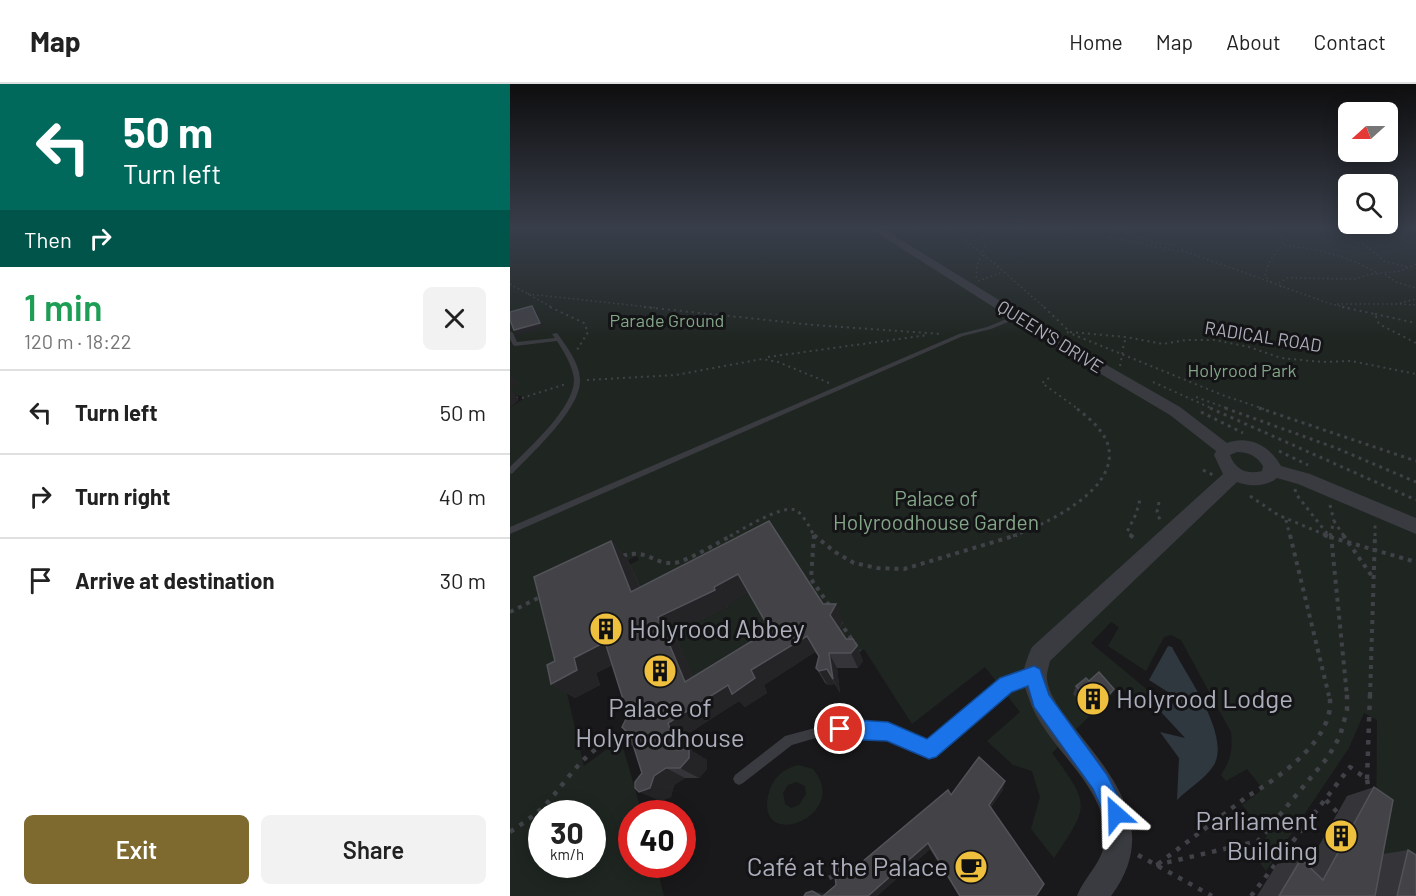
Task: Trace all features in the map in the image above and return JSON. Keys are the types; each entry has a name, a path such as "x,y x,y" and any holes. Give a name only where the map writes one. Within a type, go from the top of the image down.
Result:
{"street":[{"name":"QUEEN'S DRIVE","path":"933,265 1175,411 1225,450"},
{"path":"1273,470 1270,475 1260,480 1250,479 1235,474 1223,461 1222,455 1225,450 1235,446 1254,449 1266,456 1273,470 1304,478 1416,526"},
{"path":"1092,896 1113,866 1119,830 1110,800 1041,700 1034,675 1040,655 1235,474"}],"lane":[{"path":"510,531 961,335 989,328 1016,317"},
{"path":"510,333 515,345 557,337 569,357 577,382 566,408 554,424 510,471"},
{"path":"739,779 789,740 826,730 854,728 888,731 929,750 1006,685 1034,675"}],"path":[{"path":"979,265 975,282 1000,273"},
{"path":"997,265 1027,290 1070,333 1225,396 1416,461"},
{"path":"1227,265 1272,284 1332,304 1416,323"},
{"path":"1268,265 1265,276 1272,284"},
{"path":"1362,265 1379,274"},
{"path":"1399,265 1407,267"},
{"path":"1281,287 1279,283 1287,278 1356,279 1401,272 1413,265"},
{"path":"1383,273 1396,282 1416,288"},
{"path":"510,286 584,323 588,332 586,337 569,357"},
{"path":"528,294 814,325 961,335"},
{"path":"1396,304 1416,299"},
{"path":"1332,304 1416,305"},
{"path":"1375,314 1379,324 1416,343"},
{"name":"RADICAL ROAD","path":"1070,333 1125,337 1163,344 1199,339 1215,340 1249,347 1281,358 1351,361 1416,374"},
{"path":"510,397 522,398 577,382 612,376 676,375 758,359 937,334"},
{"path":"1119,371 1125,337"},
{"path":"758,359 773,360 804,375 842,387"},
{"path":"619,558 636,552 669,564 677,563 787,509 798,511 814,535 844,560 869,567 908,569 1023,533 1080,504 1108,466 1109,448 1100,431 1085,416 1042,384 1049,378"},
{"path":"1148,380 1336,448 1416,482"},
{"path":"1167,386 1416,500"},
{"path":"1296,494 1330,537"},
{"path":"1137,540 1127,532 1136,514 1141,496"},
{"path":"1251,496 1265,509 1286,520 1330,537 1416,562"},
{"path":"1329,501 1334,520 1374,579"},
{"path":"1159,502 1157,512 1160,520"},
{"path":"1370,800 1367,779 1375,519"},
{"path":"1156,865 1289,766 1312,747 1325,726 1330,700 1286,520"},
{"path":"1156,865 1258,841 1328,757 1340,736 1347,710 1347,684 1330,537 1334,520"},
{"path":"814,535 811,579 832,611"},
{"path":"722,541 726,548"},
{"path":"669,564 669,573"},
{"path":"510,612 548,593"},
{"path":"838,619 860,651"},
{"path":"510,832 538,812 582,761 611,737 623,735 632,741 635,750"},
{"path":"1251,896 1350,767 1367,779"},
{"path":"1326,800 1338,813"},
{"path":"1118,845 1212,896"},
{"path":"830,875 839,893"}],"green space":[{"path":"510,265 1416,265 1416,896 1376,855 1377,720 1364,713 1349,748 1266,871 1253,854 1267,836 1242,805 1263,789 1247,769 1226,781 1221,775 1230,754 1231,732 1181,640 1171,635 1164,637 1146,671 1108,646 1119,627 1111,622 1091,643 1156,697 1140,707 1120,686 1052,753 1074,784 1081,806 1074,827 1054,858 1031,829 1040,797 1032,771 1013,765 987,741 1020,712 985,667 912,724 864,649 853,656 778,540 635,616 619,570 639,560 637,556 554,596 560,664 584,766 611,746 620,746 624,751 638,800 618,800 618,878 660,878 664,896 510,896 510,408 523,399 522,396 510,395"},
{"path":"750,592 780,646 701,696 675,634 727,608 727,605"},
{"path":"798,765 813,769 822,786 821,802 812,814 800,822 786,825 774,821 768,811 769,792 776,778","holes":["796,782 805,786 806,794 799,805 791,808 785,804 783,793 788,785"]}],"shaded area":[{"path":"1168,646 1172,647 1205,705 1217,738 1218,752 1211,770 1177,800 1179,758 1160,732 1185,738 1161,712 1179,699 1149,680"}],"building":[{"path":"532,306 540,323 514,330 510,312"},
{"path":"769,521 823,604 836,604 830,615 846,639 853,639 857,646 851,653 829,653 833,679 827,669 819,671 816,668 819,656 807,636 751,670 755,678 732,694 728,685 668,723 677,750 689,749 689,758 680,768 666,768 654,776 650,788 639,792 635,788 635,782 642,773 630,735 622,727 628,715 605,642 574,658 577,670 551,684 547,665 555,661 534,577 611,541 631,592","holes":["738,574 770,630 685,682 658,617 715,590 714,587"]},
{"path":"1099,672 1114,689 1101,704 1097,700 1093,704 1076,686 1086,678 1089,681"},
{"path":"979,757 1005,781 989,805 1044,884 1036,896 960,896 928,843 868,896 823,896 836,885 835,875 841,864 847,862 856,867 948,790 951,795"},
{"path":"1374,787 1393,800 1375,896 1279,896 1301,859 1323,880"},
{"path":"1408,850 1416,855 1416,896 1397,896"},
{"path":"812,891 821,896 804,896"}],"place":[{"name":"Holyrood Abbey","path":"606,629"},
{"name":"Palace of Holyroodhouse","path":"660,671"},
{"name":"Holyrood Lodge","path":"1093,699"},
{"name":"Parliament Building","path":"1341,836"},
{"name":"Café at the Palace","path":"971,867"}],"route":[{"path":"840,729 888,731 929,750 1006,685 1034,675 1036,690 1041,700 1100,782 1116,814"}],"park label":[{"name":"Parade Ground","path":"667,321"},
{"name":"Holyrood Park","path":"1242,371"},
{"name":"Palace of Holyroodhouse Garden","path":"936,511"}]}
